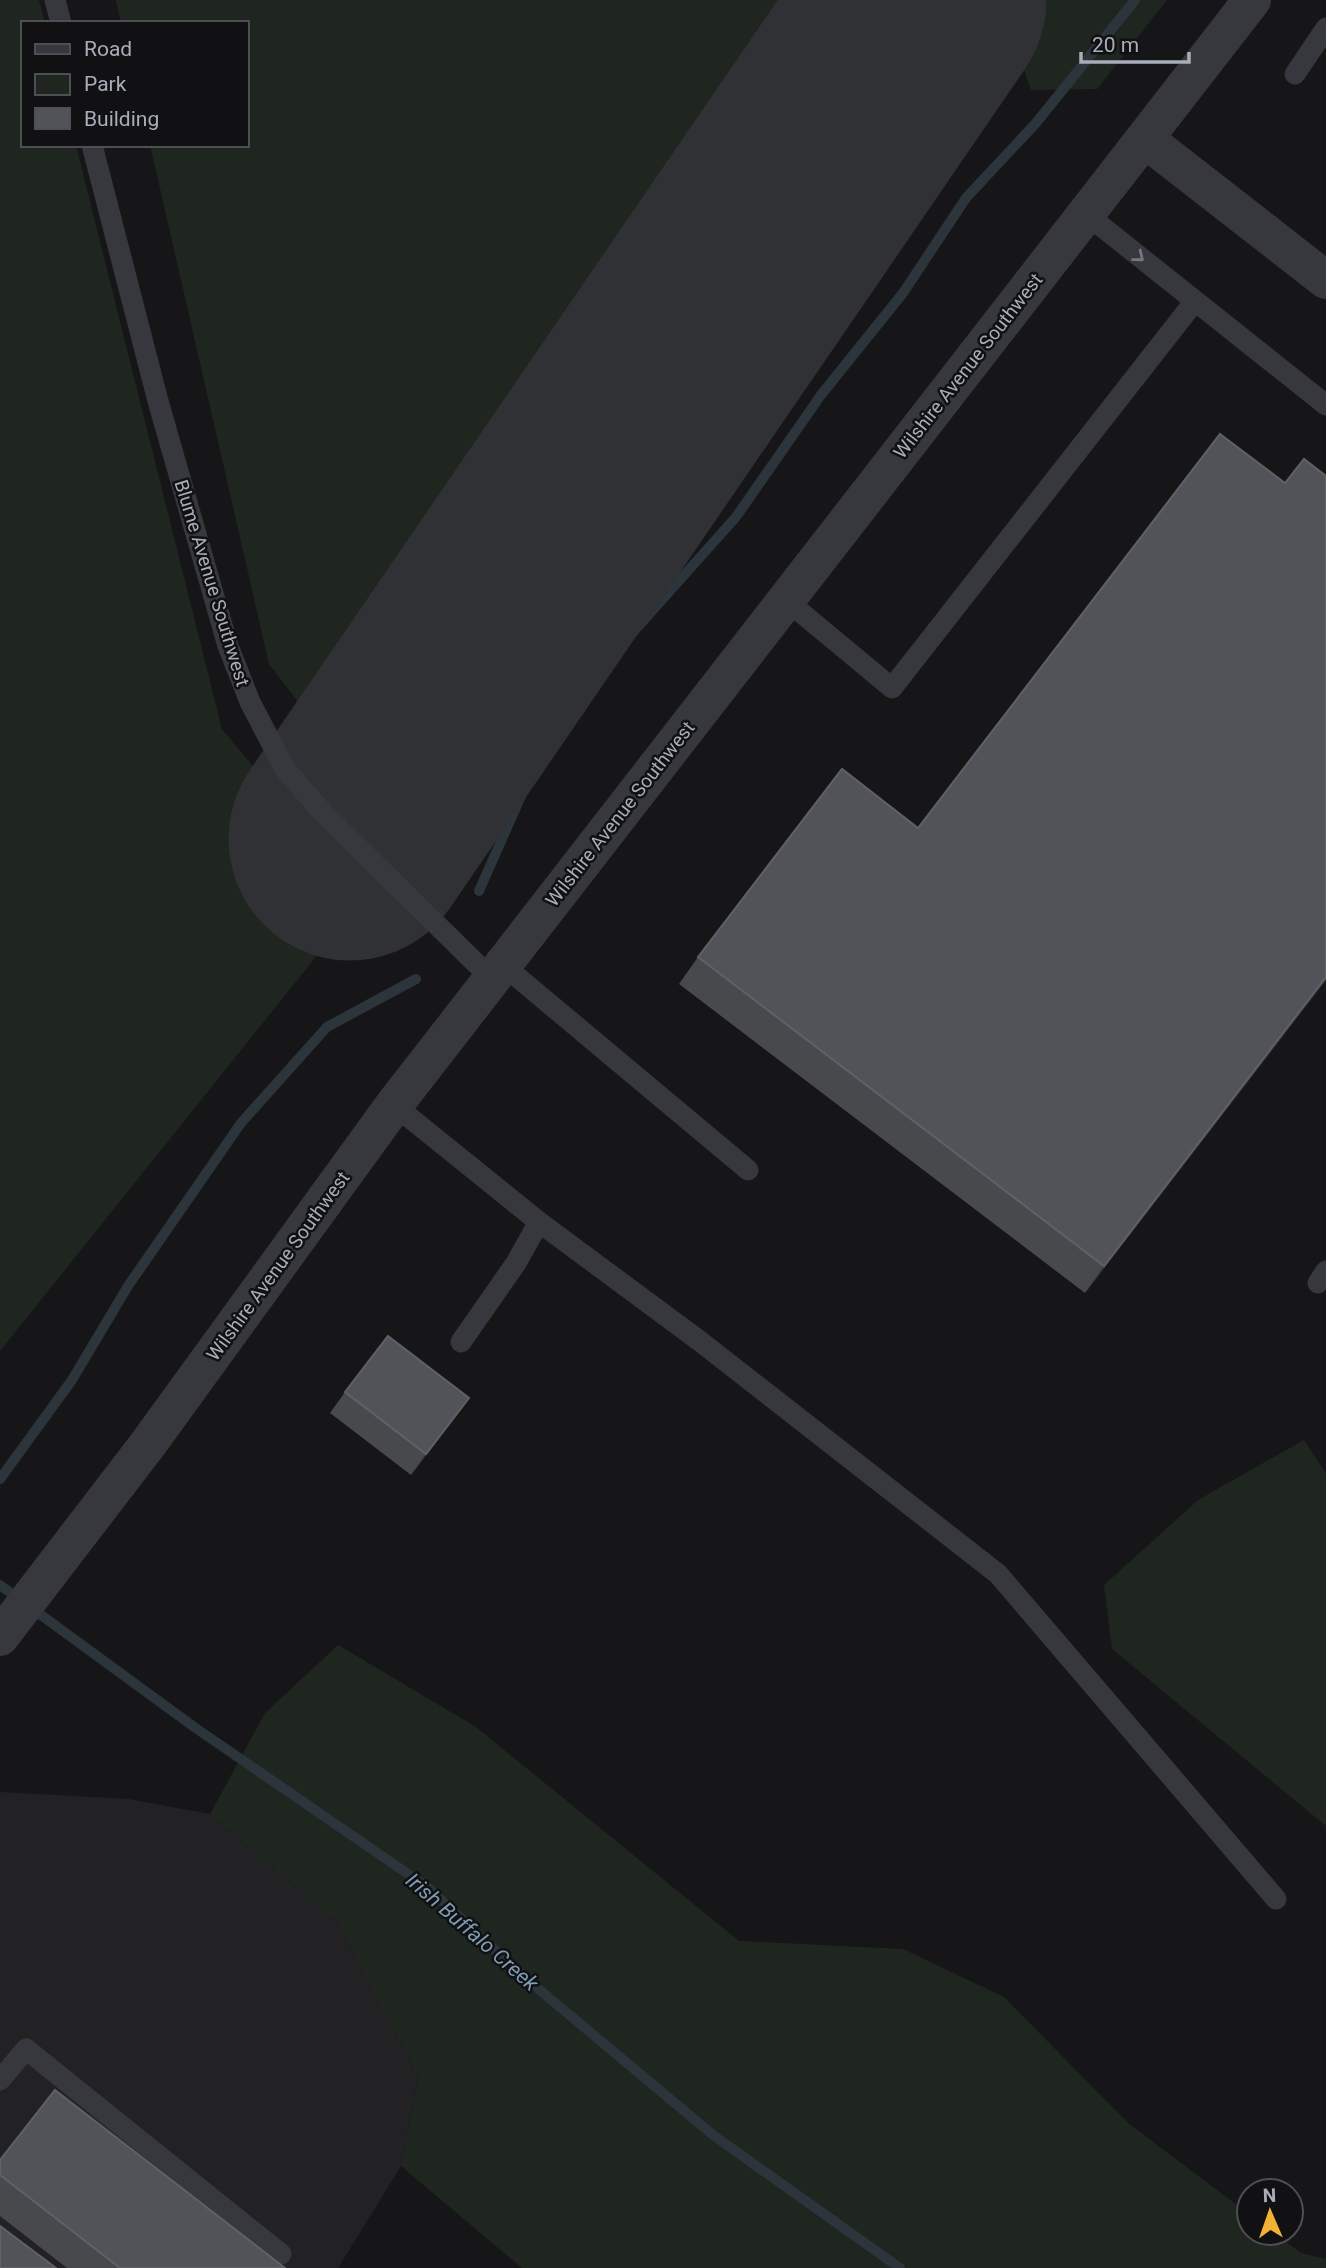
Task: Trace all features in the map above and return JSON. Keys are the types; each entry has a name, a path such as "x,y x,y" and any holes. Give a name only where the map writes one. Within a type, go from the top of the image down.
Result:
{"street":[{"name":"Wilshire Avenue Southwest","path":"0,1637 148,1444 394,1105 1252,0"},
{"path":"1145,139 1326,280"}],"lane":[{"path":"55,0 60,21"},
{"path":"1295,74 1326,28"},
{"name":"Blume Avenue Southwest","path":"93,147 158,401 228,646 250,702 285,769 316,805 497,972 748,1170"},
{"path":"1086,214 1326,405"},
{"path":"786,600 892,688 1195,301"},
{"path":"394,1105 538,1222 701,1342 998,1574 1276,1899"},
{"path":"461,1342 516,1263 538,1222"},
{"path":"0,2080 26,2049 281,2254"}],"shaded area":[{"path":"0,1792 129,1799 210,1814 338,1923 418,2078 401,2166 338,2268 0,2268"}],"green space":[{"path":"0,0 39,0 44,21 21,21 21,147 76,147 222,729 363,898 0,1351"},
{"path":"116,0 850,0 341,758 269,664 150,147 248,147 248,21 121,21"},
{"path":"1014,0 1167,0 1097,89 1031,90 1015,45"},
{"path":"1304,1440 1326,1473 1326,1826 1112,1649 1104,1585 1198,1500"},
{"path":"338,1645 476,1727 739,1941 903,1949 1004,1997 1128,2123 1235,2203 1235,2247 1293,2247 1301,2253 1326,2259 1326,2268 522,2268 401,2166 418,2078 338,1923 210,1814 265,1713"}],"building":[{"path":"1220,434 1285,483 1304,459 1326,476 1326,977 1104,1266 698,957 842,769 918,828"},
{"path":"388,1336 469,1398 426,1454 345,1392"},
{"path":"55,2090 285,2268 120,2268 0,2175 0,2160"},
{"path":"0,2226 56,2268 0,2268"}],"waterway":[{"path":"479,891 536,762 602,667 736,517 821,395 903,293 966,198 1036,123 1135,0"},
{"path":"0,1479 72,1380 128,1286 241,1123 327,1027 416,979"},
{"name":"Irish Buffalo Creek","path":"0,1585 197,1729 427,1887 523,1976 713,2135 900,2268"}],"runway":[{"path":"350,839 925,0"}]}
